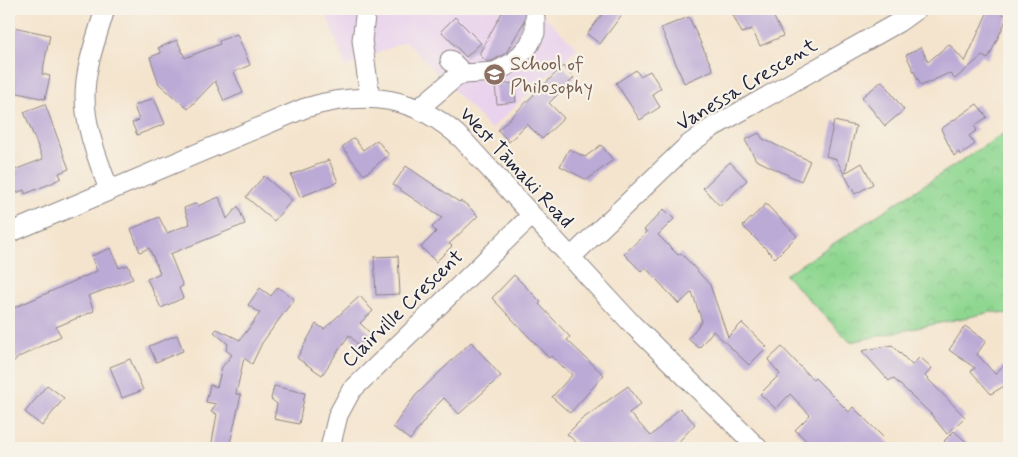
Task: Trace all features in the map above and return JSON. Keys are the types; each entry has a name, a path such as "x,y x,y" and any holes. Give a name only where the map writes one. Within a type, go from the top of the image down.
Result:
{"street":[{"path":"105,9 88,70 85,95 90,132 109,190"},
{"path":"366,9 362,27 362,40 370,97"},
{"name":"Vanessa Crescent","path":"570,258 688,145 713,127 899,22 917,9"},
{"path":"418,109 447,83 464,74 495,72 514,62 529,44 534,33 535,17"},
{"path":"450,60 464,74"},
{"name":"West Tāmaki Road","path":"9,232 305,108 336,100 370,97 399,102 418,109 449,127 632,324 758,448"},
{"name":"Clairville Crescent","path":"330,448 338,415 356,386 531,216"}],"shaded area":[{"name":"School of Philosophy","path":"324,9 537,9 577,48 491,129 406,41 346,67"}],"green space":[{"path":"1009,130 1009,314 992,312 850,342 785,275"}],"building":[{"path":"504,9 528,9 524,22 506,53 492,61 486,61 479,54"},
{"path":"606,9 626,9 600,44 587,34"},
{"path":"730,9 770,9 783,36 760,46 752,29 742,33"},
{"path":"989,9 1008,16 988,59 982,56 955,79 949,73 921,86 906,55 921,47 928,62 949,44 965,62"},
{"path":"455,17 481,43 466,57 441,31"},
{"path":"689,17 713,70 684,83 661,28"},
{"path":"9,26 50,35 42,74 50,76 45,99 9,91"},
{"path":"237,34 250,65 234,72 243,93 224,101 215,81 188,109 159,84 150,57 161,53 158,48 177,40 185,58 220,44 219,41"},
{"path":"563,66 574,78 549,103 564,118 542,139 527,124 509,142 498,130"},
{"path":"636,70 640,76 650,71 661,88 652,94 660,107 640,120 616,83"},
{"path":"882,81 904,110 885,126 862,97"},
{"path":"514,83 516,102 497,104 495,85"},
{"path":"154,98 165,124 137,135 132,123 139,120 134,106"},
{"path":"45,104 69,169 59,173 61,178 52,183 25,194 24,190 14,194 9,182 9,172 43,159 24,112"},
{"path":"977,104 987,117 974,126 977,130 969,136 975,144 960,155 959,152 954,156 941,129"},
{"path":"834,121 856,126 845,173 862,163 873,184 855,194 836,159 826,156"},
{"path":"759,133 763,139 810,161 801,181 756,160 745,140"},
{"path":"354,138 363,150 377,140 389,155 364,175 342,147"},
{"path":"601,145 613,160 587,180 560,166 569,149 585,157"},
{"path":"329,160 338,182 300,197 291,175"},
{"path":"730,162 747,180 720,206 703,188"},
{"path":"406,166 459,202 467,205 478,216 449,244 452,246 436,262 421,247 436,232 432,227 442,218 393,185"},
{"path":"264,176 292,200 274,221 246,197"},
{"path":"219,197 227,219 238,206 245,224 170,254 183,286 179,288 183,298 161,308 147,279 160,273 149,248 140,252 131,229 159,217 167,233 190,224 184,208 197,203 198,206"},
{"path":"766,204 797,236 775,258 743,226"},
{"path":"664,209 674,219 658,235 678,255 681,253 710,285 728,337 742,323 767,347 749,365 713,331 699,348 688,339 702,321 692,292 679,304 645,267 641,271 624,254 647,232 644,230"},
{"path":"111,248 119,268 128,265 133,279 88,296 94,311 56,327 61,336 19,357 9,365 9,310 97,271 91,256"},
{"path":"398,256 400,294 376,295 374,257"},
{"path":"514,275 541,302 539,304 570,337 567,340 604,375 570,413 552,397 572,375 551,356 549,358 492,298"},
{"path":"278,287 294,299 262,343 252,364 244,358 236,394 241,395 229,448 211,448 217,414 211,412 216,404 206,402 210,385 217,387 222,367 232,355 226,350 228,344 214,332 217,329 240,340 260,313 248,305 260,288 271,296"},
{"path":"360,296 373,311 360,323 373,336 361,348 349,335 322,375 297,358 316,324 324,329"},
{"path":"965,326 986,341 977,354 995,374 1009,360 1009,383 991,394 971,371 975,368 949,350"},
{"path":"177,335 183,351 156,362 149,346"},
{"path":"471,342 501,376 459,414 444,398 433,409 410,440 393,427 416,395"},
{"path":"892,345 912,365 920,357 932,368 925,376 965,417 947,434 930,413 893,378 889,381 862,351"},
{"path":"782,347 813,380 815,378 849,412 853,407 894,448 814,448 795,430 810,415 790,394 776,409 760,394 780,374 768,360"},
{"path":"130,359 143,390 122,398 110,367"},
{"path":"47,385 64,398 42,426 25,412"},
{"path":"274,386 305,393 299,424 274,419 277,404 271,399"},
{"path":"628,386 641,404 629,413 651,436 680,408 695,424 673,448 582,448 567,434 581,420"},
{"path":"954,431 973,448 952,448 944,441"}],"place":[{"name":"School of Philosophy","path":"494,75"}]}
